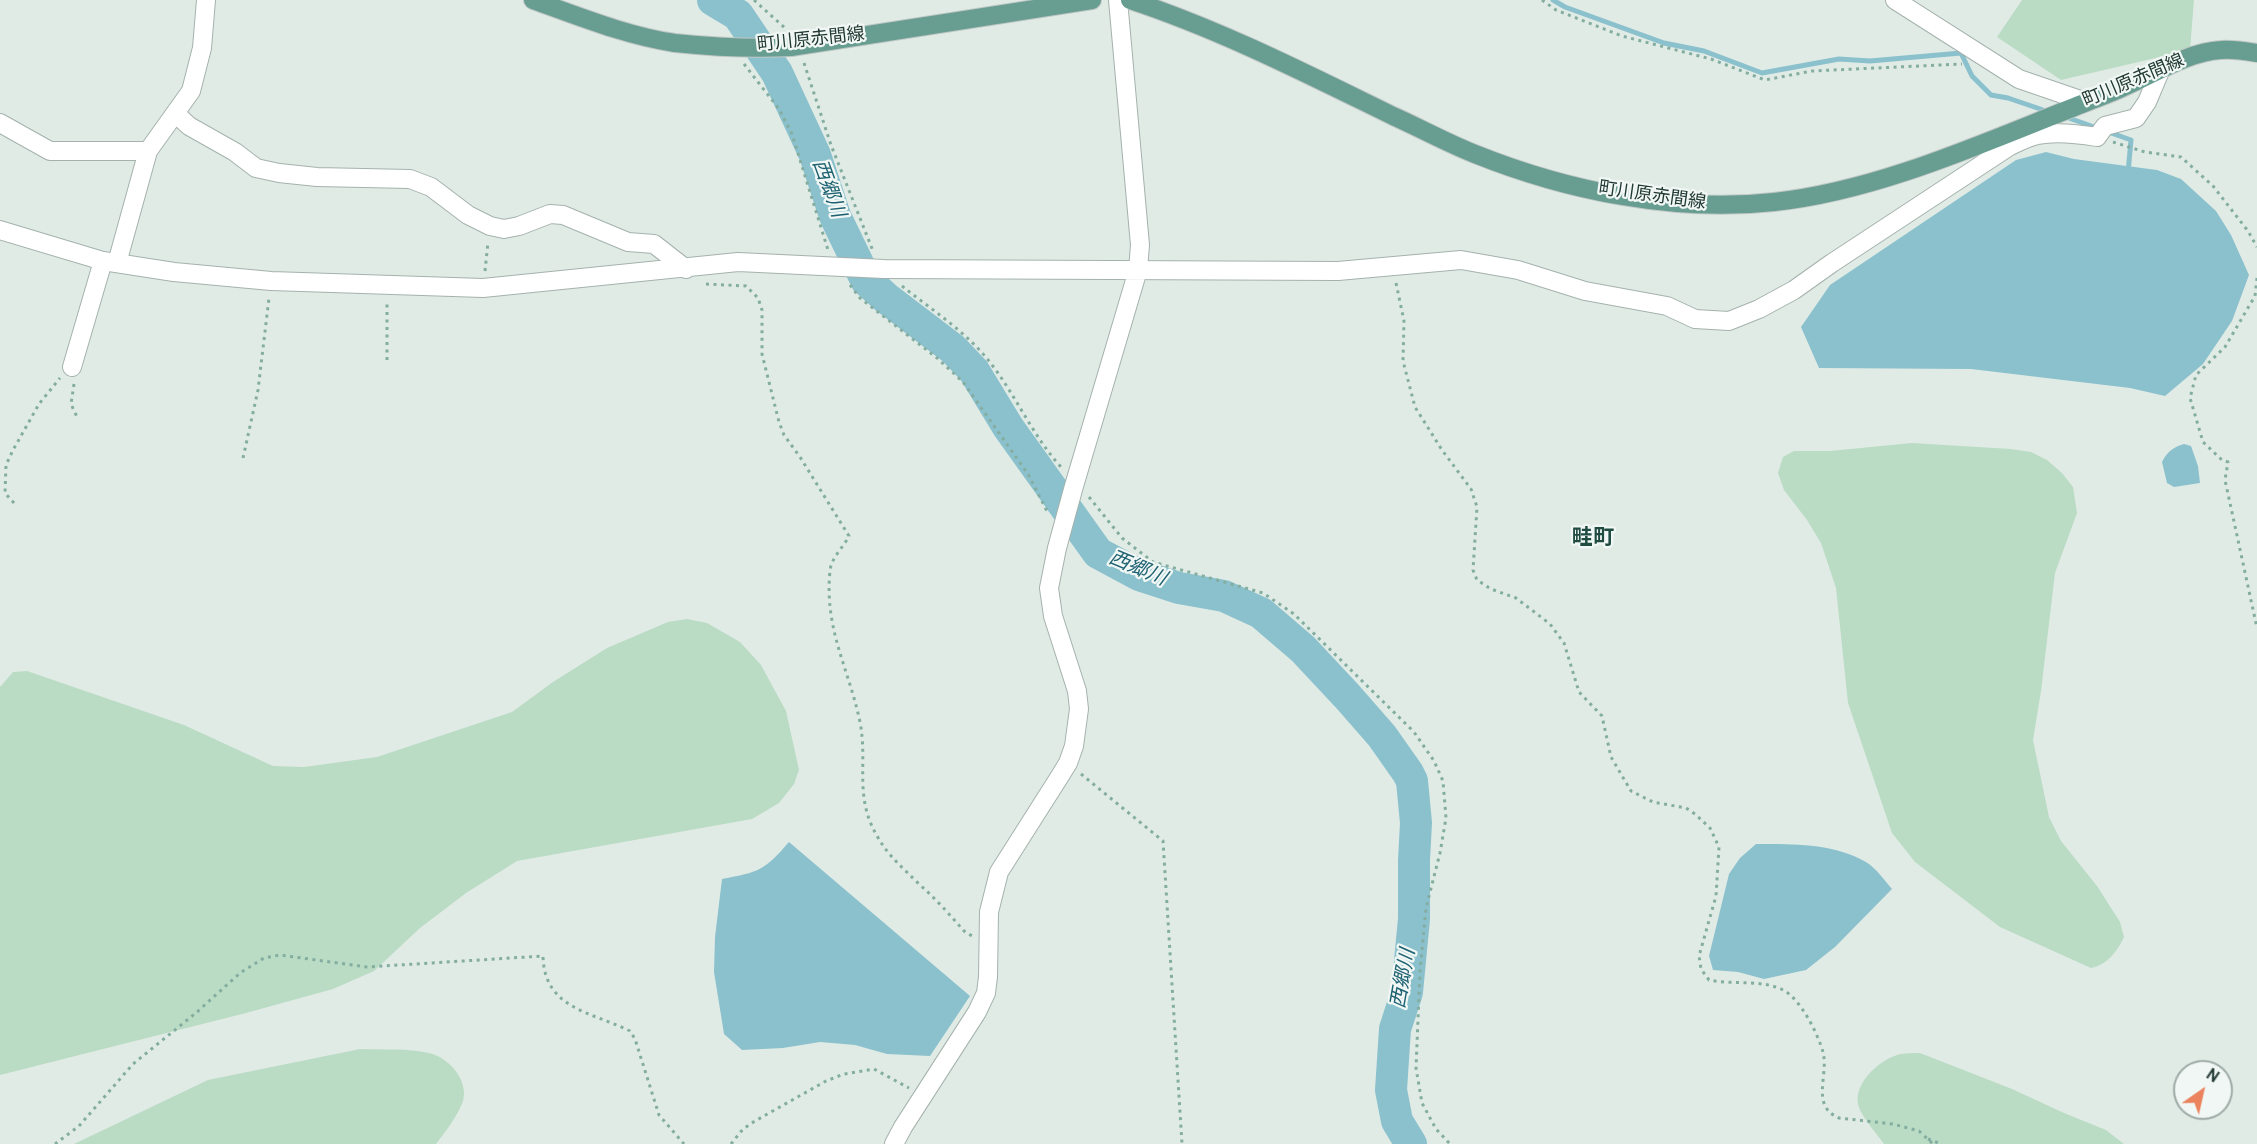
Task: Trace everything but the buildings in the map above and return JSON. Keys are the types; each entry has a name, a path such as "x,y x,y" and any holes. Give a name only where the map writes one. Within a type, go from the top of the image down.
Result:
{"main road":[{"name":"町川原赤間線","path":"533,0 628,32 674,42 729,47 795,46 1092,0"},
{"name":"町川原赤間線","path":"1130,0 1174,14 1222,34 1474,154 1581,188 1680,205 1726,206 1775,202 1842,191 1924,164 2086,102 2201,54 2221,50 2257,53"}],"street":[{"path":"72,367 148,151 191,91 202,48 206,0"},
{"path":"894,1144 977,1012 986,993 988,912 999,872 1068,763 1077,730 1079,709 1077,691 1053,616 1049,588 1075,483 1138,270 1140,245 1118,0"},
{"path":"1895,0 2019,79 2086,102"},
{"path":"0,231 110,262 174,272 271,281 483,288 738,262 881,269 1338,272 1461,260 1506,268 1585,291 1667,306 1695,319 1729,321 1759,309 1794,290 2010,146 2037,135 2097,137 2105,126 2136,118 2147,102 2161,69"},
{"path":"175,113 189,126 235,152 256,168 317,177 410,179 431,187 468,215 490,226 504,229 550,214 563,215 628,242 654,244 686,269"},
{"path":"0,123 50,151 148,151"}],"path":[{"path":"754,0 785,28 795,46 831,145 881,269 957,328 975,345 1005,383 1060,467 1122,537 1153,562 1263,593 1294,614 1414,732 1434,761 1443,781 1446,818 1426,908 1420,971 1416,1068 1422,1103 1436,1129 1450,1144"},
{"path":"1542,0 1556,10 1622,36 1711,59 1765,80 1812,71 1964,64"},
{"path":"729,47 779,109 792,134 840,268 860,298 937,358 963,382 1028,474 1060,537"},
{"path":"2097,137 2145,152 2181,157 2213,186 2257,246"},
{"path":"483,288 490,226"},
{"path":"1394,267 1404,321 1402,361 1415,407 1442,450 1471,489 1477,507 1473,570 1478,580 1491,589 1516,598 1550,624 1564,643 1579,692 1602,716 1611,757 1630,791 1653,802 1686,808 1710,828 1719,847 1716,896 1699,956 1701,969 1709,980 1769,986 1783,990 1793,997 1804,1010 1823,1052 1821,1095 1825,1109 1831,1115 1839,1118 1893,1124 1919,1131 1933,1144"},
{"path":"2257,278 2255,296 2225,348 2196,375 2190,398 2203,442 2222,460 2228,462 2225,480 2257,628"},
{"path":"243,458 258,390 271,281"},
{"path":"698,284 746,286 758,298 762,310 762,354 778,422 849,536 833,559 830,570 830,612 837,649 860,722 864,755 863,804 867,814 889,855 964,931 973,936 988,937"},
{"path":"387,360 388,286"},
{"path":"72,367 74,385 71,404 77,417"},
{"path":"14,503 5,493 6,465 39,404 72,367"},
{"path":"1068,763 1163,841 1182,1144"},
{"path":"56,1144 79,1126 133,1064 197,1012 240,973 264,958 280,955 367,967 543,956 543,973 552,989 571,1007 630,1030 635,1039 659,1115 684,1144"},
{"path":"730,1144 743,1129 755,1121 826,1081 843,1074 874,1070 897,1080 923,1097"},
{"path":"1926,1138 1941,1144"}],"green space":[{"path":"2022,0 2194,0 2190,50 2061,80 1997,37"},
{"path":"1912,443 2031,452 2047,460 2073,487 2077,513 2055,573 2033,740 2049,817 2061,841 2097,886 2120,922 2124,937 2121,943 2111,957 2097,966 2091,968 2000,927 1915,862 1892,833 1848,703 1836,588 1821,543 1784,490 1778,473 1783,457 1794,451 1830,451"},
{"path":"687,619 707,623 740,642 761,665 786,711 799,770 794,784 779,803 752,819 517,861 466,893 420,928 374,971 333,989 0,1075 0,687 13,672 27,671 184,725 273,766 304,767 377,757 512,712 553,682 607,648 668,622"},
{"path":"360,1049 421,1051 444,1059 456,1071 463,1086 463,1101 436,1144 74,1144 208,1080"},
{"path":"1920,1053 2012,1089 2106,1130 2124,1144 1884,1144 1859,1108 1860,1087 1871,1072 1885,1060 1901,1054"}],"water":[{"path":"2046,152 2074,159 2157,170 2181,179 2216,211 2231,235 2249,275 2232,321 2203,364 2165,396 2130,388 1971,369 1819,368 1801,327 1830,285 2016,160"},
{"path":"2184,444 2191,446 2198,466 2200,483 2174,487 2167,483 2162,462 2171,450"},
{"path":"789,842 970,996 930,1056 887,1054 855,1045 820,1042 783,1048 742,1050 724,1034 714,972 715,937 722,879 760,869 767,865"},
{"path":"1756,844 1813,846 1840,851 1866,862 1892,889 1835,947 1806,970 1764,979 1738,972 1713,970 1709,956 1729,874 1740,858"}],"waterway":[{"name":"西郷川","path":"713,0 738,15 777,73 815,155 835,216 866,280 953,349 974,371 1008,427 1098,553 1139,575 1179,588 1224,596 1261,613 1303,649 1347,696 1382,736 1408,773 1412,781 1416,823 1414,919 1407,992 1395,1029 1391,1090 1397,1121 1411,1144"},
{"path":"1553,0 1565,7 1664,43 1704,51 1762,73 1839,59 1870,61 1961,53 1972,76 1991,95 2008,98 2049,112"},
{"path":"2063,116 2131,140 2128,173"}],"district":[{"name":"畦町","path":"1593,540"}]}
